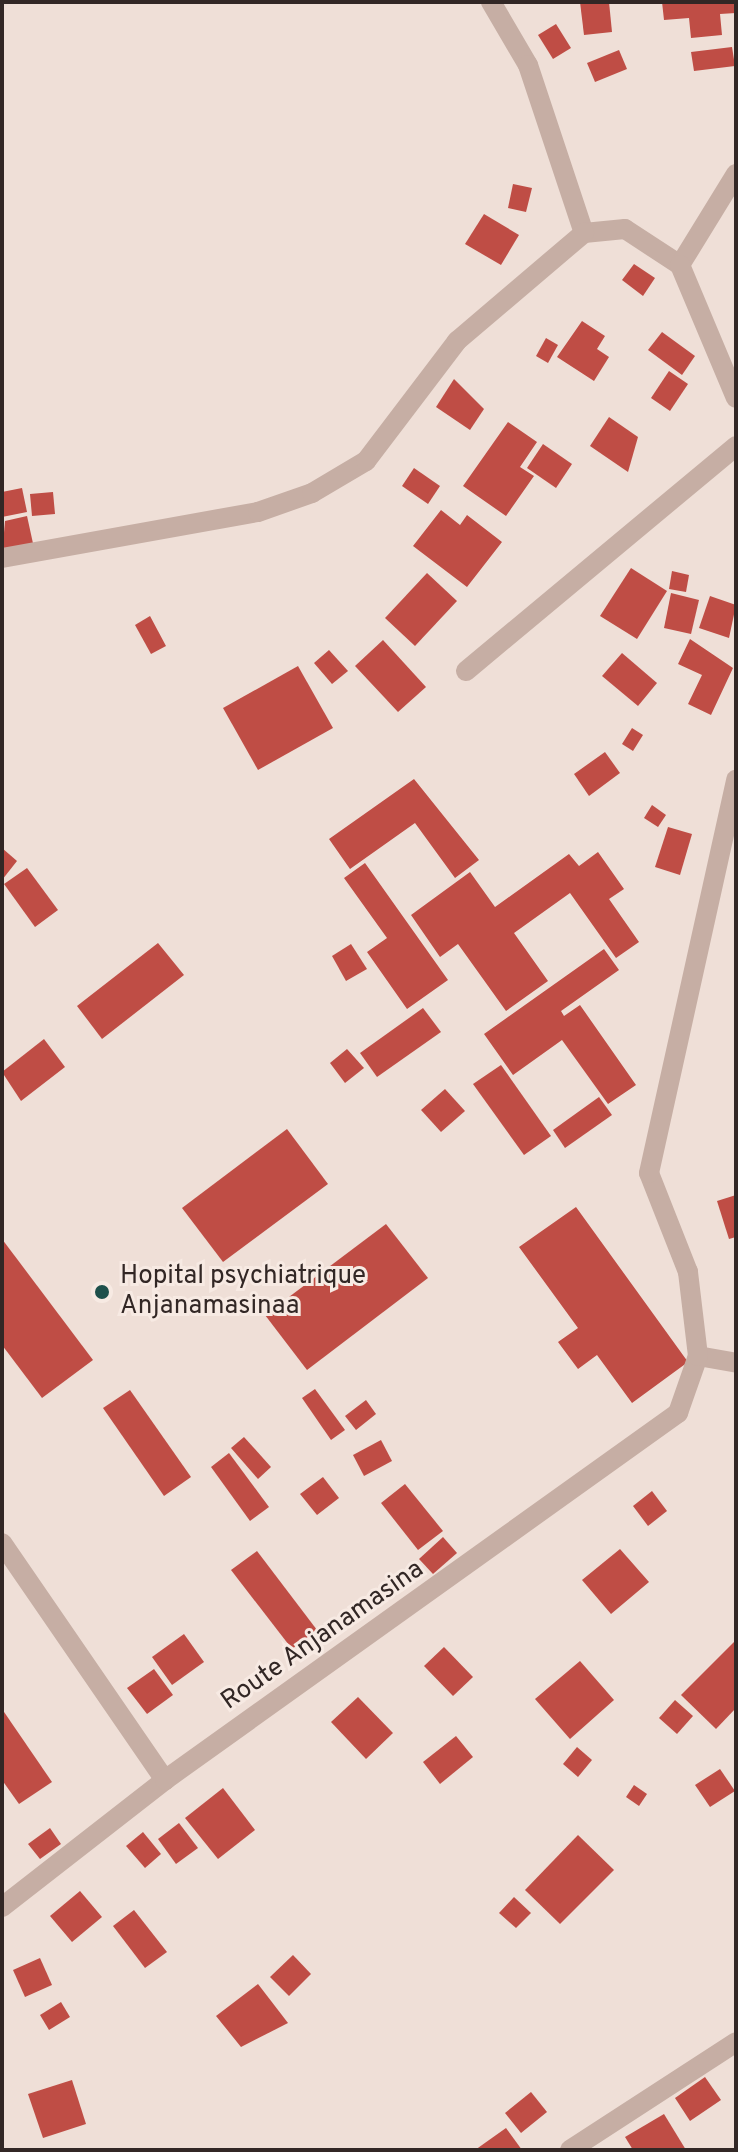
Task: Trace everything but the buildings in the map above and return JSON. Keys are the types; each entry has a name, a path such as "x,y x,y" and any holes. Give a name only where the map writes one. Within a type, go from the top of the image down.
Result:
{"street":[{"path":"491,2 528,65 584,233"},
{"path":"680,265 736,174"},
{"path":"2,558 258,512 312,493 366,461 457,341 584,233 625,229 680,265 736,398"},
{"path":"466,671 736,446"},
{"path":"736,780 649,1173 688,1272 698,1356 736,1363"},
{"name":"Route Anjanamasina","path":"2,1907 165,1780 678,1413 698,1356"},
{"path":"2,1543 165,1780"},
{"path":"570,2150 736,2042"}],"place":[{"name":"Hopital psychiatrique Anjanamasinaa","path":"102,1292"}]}
